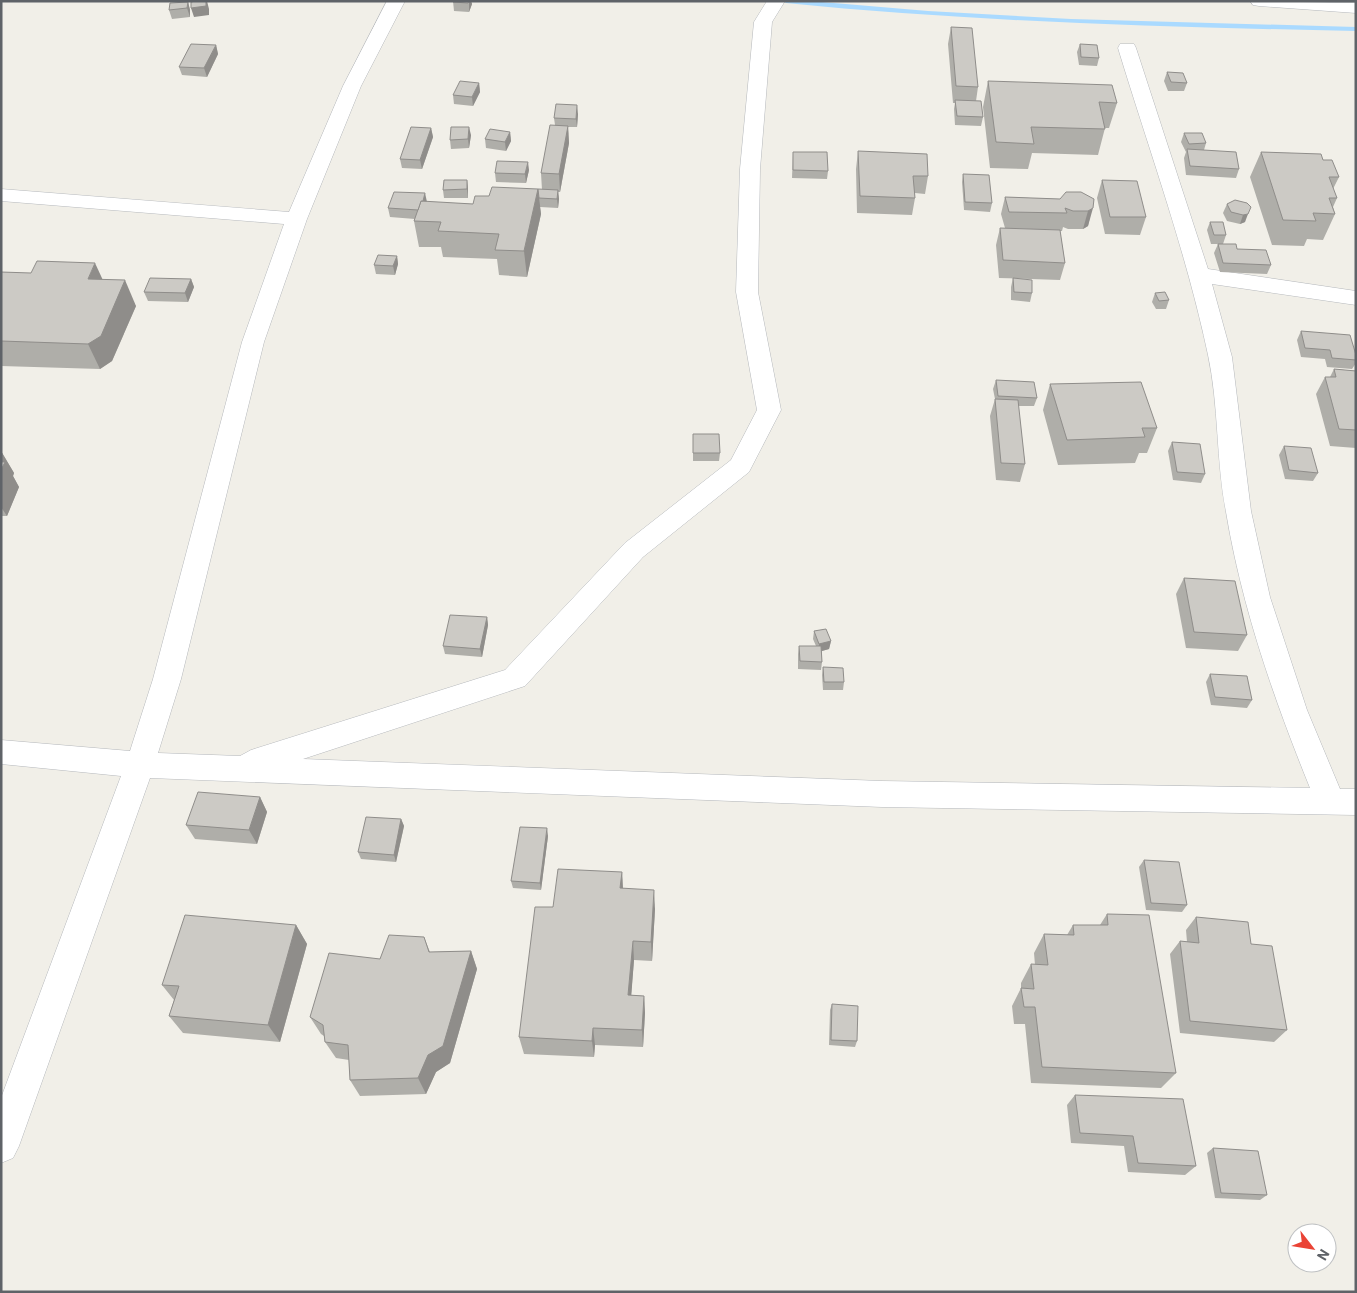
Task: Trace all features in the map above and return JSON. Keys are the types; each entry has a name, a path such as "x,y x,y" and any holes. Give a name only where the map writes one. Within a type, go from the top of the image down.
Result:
{"street":[{"path":"1,1146 140,765 167,679 183,610 253,342 296,220 352,86 396,1"},
{"path":"233,769 514,678 634,550 740,466 769,410 747,292 750,169 763,22 776,1"},
{"path":"1259,1 1356,8"},
{"path":"1127,48 1198,275 1220,357 1238,511 1257,597 1292,710 1343,801"},
{"path":"1,195 296,220"},
{"path":"1198,275 1356,298"},
{"path":"1,752 140,765 882,794 1343,801"}],"building":[{"path":"206,1 206,6 191,8 191,2"},
{"path":"453,1 469,1 468,3"},
{"path":"188,2 187,8 169,10 170,3"},
{"path":"951,27 972,28 978,87 956,86"},
{"path":"191,44 216,45 204,68 179,67"},
{"path":"1080,44 1097,45 1099,58 1081,57"},
{"path":"1167,72 1183,73 1187,83 1171,82"},
{"path":"460,81 479,83 472,97 453,95"},
{"path":"988,81 1112,85 1117,103 1099,102 1105,129 1031,127 1034,144 996,142"},
{"path":"955,100 981,101 983,117 957,116"},
{"path":"556,104 577,105 576,119 554,118"},
{"path":"550,125 568,126 559,174 541,173"},
{"path":"411,127 431,128 420,160 400,159"},
{"path":"451,127 469,127 468,139 450,140"},
{"path":"490,129 510,132 505,142 485,139"},
{"path":"1184,133 1202,133 1206,143 1189,144"},
{"path":"1187,149 1236,152 1239,169 1190,166"},
{"path":"858,151 927,154 928,176 913,176 915,198 860,196"},
{"path":"793,152 827,152 828,171 793,170"},
{"path":"1261,152 1321,154 1323,160 1332,160 1339,177 1329,177 1337,198 1329,198 1335,214 1313,213 1316,221 1283,220"},
{"path":"497,161 528,162 525,174 495,173"},
{"path":"963,174 989,175 992,203 965,202"},
{"path":"444,180 467,180 467,189 443,190"},
{"path":"1102,180 1137,181 1146,217 1110,217"},
{"path":"492,187 538,189 524,251 495,250 499,234 438,231 441,222 414,221 421,201 473,204 475,196 489,196"},
{"path":"538,189 558,190 557,199 539,198"},
{"path":"394,192 425,193 418,210 388,208"},
{"path":"1066,192 1081,192 1094,199 1093,208 1088,211 1073,211 1065,208 1067,213 1009,212 1005,197 1060,199"},
{"path":"1235,200 1247,203 1251,207 1248,214 1243,215 1231,212 1227,204"},
{"path":"1210,222 1223,222 1226,235 1214,235"},
{"path":"1000,228 1060,230 1065,263 1003,260"},
{"path":"1218,244 1236,244 1237,249 1266,250 1271,265 1223,263"},
{"path":"378,255 397,256 393,266 374,265"},
{"path":"37,261 95,263 88,279 125,280 101,336 88,344 1,341 1,272 31,273"},
{"path":"150,278 191,279 185,293 144,292"},
{"path":"1013,278 1032,280 1032,293 1014,292"},
{"path":"1165,292 1169,300 1159,301 1155,293"},
{"path":"1301,331 1350,335 1356,360 1332,358 1330,350 1305,348"},
{"path":"1334,369 1356,371 1356,430 1339,429 1325,377 1336,377"},
{"path":"996,380 1034,382 1037,398 998,396"},
{"path":"1141,382 1157,428 1142,428 1145,437 1067,440 1050,384"},
{"path":"995,399 1018,400 1025,464 1001,463"},
{"path":"693,434 719,434 720,453 693,453"},
{"path":"1172,442 1200,444 1205,474 1177,472"},
{"path":"1284,446 1311,448 1318,473 1289,470"},
{"path":"1,462 5,462 1,470"},
{"path":"1184,578 1235,581 1247,635 1194,632"},
{"path":"450,615 487,617 480,649 443,646"},
{"path":"826,629 831,641 819,644 814,631"},
{"path":"799,646 821,646 822,662 800,661"},
{"path":"823,667 843,668 844,682 824,682"},
{"path":"1210,674 1247,676 1252,700 1215,697"},
{"path":"198,792 260,797 249,830 186,825"},
{"path":"366,817 401,819 394,855 358,852"},
{"path":"520,827 547,828 540,883 511,881"},
{"path":"1144,860 1179,862 1187,905 1151,903"},
{"path":"558,869 622,872 620,888 654,890 651,942 633,941 628,995 644,996 642,1030 593,1028 592,1041 519,1037 535,907 553,907"},
{"path":"1107,914 1149,915 1176,1073 1042,1067 1035,1007 1024,1007 1021,988 1034,989 1031,964 1048,965 1044,934 1074,935 1073,925 1108,925"},
{"path":"185,915 296,925 268,1025 169,1016 179,986 162,985"},
{"path":"1196,917 1248,922 1251,944 1272,946 1287,1030 1190,1021 1180,941 1199,943"},
{"path":"389,935 424,937 429,952 471,951 443,1046 428,1055 418,1078 350,1080 348,1045 325,1042 323,1025 310,1017 329,953 380,959"},
{"path":"832,1004 858,1006 857,1041 831,1040"},
{"path":"1075,1095 1183,1099 1196,1166 1138,1163 1133,1136 1080,1133"},
{"path":"1213,1148 1258,1151 1267,1195 1221,1193"}],"waterway":[{"path":"786,1 928,14 999,18 1142,24 1356,29"}]}
